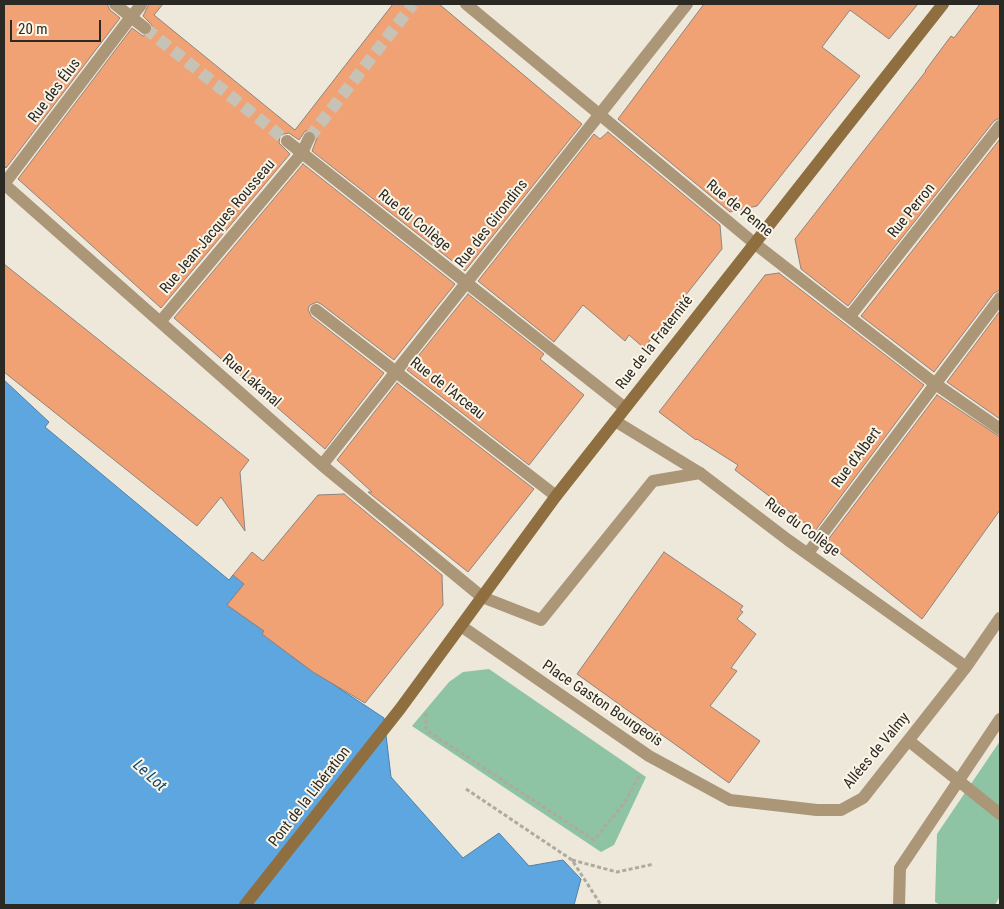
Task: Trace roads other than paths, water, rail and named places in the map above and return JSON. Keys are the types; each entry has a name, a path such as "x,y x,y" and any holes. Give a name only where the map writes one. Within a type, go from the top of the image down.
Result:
{"main road":[{"name":"Rue de la Fraternité","path":"400,710 556,496 943,4"},
{"name":"Pont de la Libération","path":"245,905 400,710"}],"street":[{"path":"115,4 145,28"},
{"name":"Rue de Penne","path":"466,4 754,243 934,383 1000,428"},
{"name":"Rue des Girondins","path":"322,465 687,4"},
{"name":"Rue des Élus","path":"4,184 141,5"},
{"name":"Rue Perron","path":"850,316 1000,126"},
{"name":"Rue Jean-Jacques Rousseau","path":"160,322 302,153 309,138"},
{"name":"Rue du Collège","path":"288,141 466,284 625,408"},
{"name":"Rue Lakanal","path":"4,184 322,465 482,597"},
{"name":"Rue d'Albert","path":"808,553 934,383 1000,298"},
{"name":"Rue de l'Arceau","path":"316,310 556,496"},
{"name":"Rue du Collège","path":"615,421 700,473 966,667"},
{"path":"482,597 541,620 653,481 700,473"},
{"name":"Allées de Valmy","path":"730,800 817,810 842,810 863,798 966,667 1000,618"},
{"name":"Place Gaston Bourgeois","path":"461,626 649,756 730,800"},
{"path":"899,905 900,868 1000,719"},
{"path":"909,741 1000,814"}],"water":[{"name":"Le Lot","path":"4,380 49,422 45,427 229,580 233,575 244,584 227,605 264,631 263,634 298,661 384,718 391,777 463,858 499,833 529,866 563,860 581,879 574,905 4,905"}],"tunnel":[{"path":"309,138 413,4"},
{"path":"145,28 287,141"}]}
